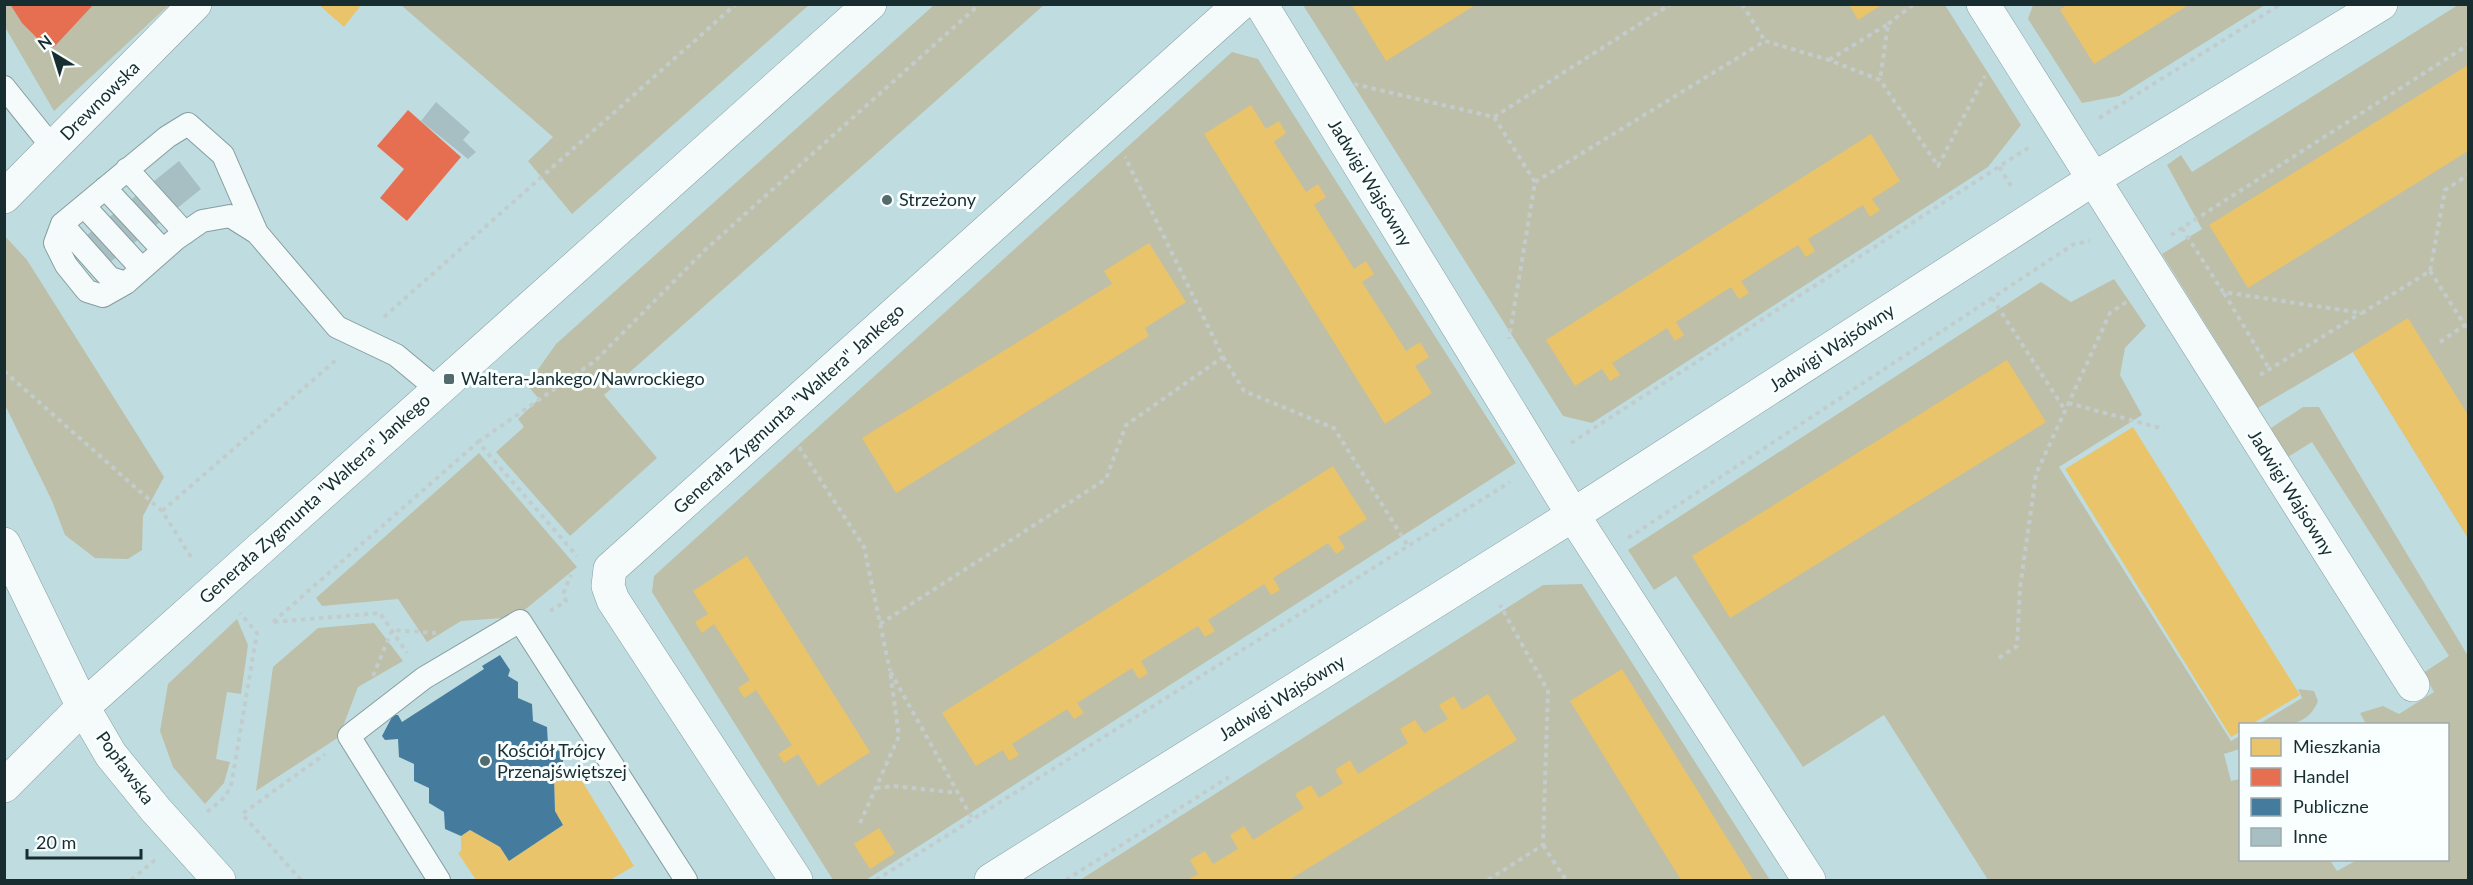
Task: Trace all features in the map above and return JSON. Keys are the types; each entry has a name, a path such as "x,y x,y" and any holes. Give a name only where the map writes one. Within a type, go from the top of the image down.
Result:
{"street":[{"name":"Drewnowska","path":"4,197 195,4"},
{"name":"Generała Zygmunta \"Waltera\" Jankego","path":"4,786 83,707 870,4"},
{"name":"Generała Zygmunta \"Waltera\" Jankego","path":"796,880 613,600 608,586 610,569 1240,4"},
{"name":"Jadwigi Wajsówny","path":"1260,4 1573,515 1809,880"},
{"name":"Jadwigi Wajsówny","path":"1983,4 2092,180 2413,685"},
{"name":"Jadwigi Wajsówny","path":"991,880 1573,515 2092,180 2381,4"},
{"name":"Popławska","path":"4,544 83,707 111,755 156,810 219,880"}],"lane":[{"path":"4,87 53,148"},
{"path":"257,233 230,216 202,221 163,250 134,276 103,296 87,291 66,265 55,243 62,224 167,137 188,124 223,155 257,233 337,327 396,355 437,389"},
{"path":"127,169 185,233"},
{"path":"105,188 163,250"},
{"path":"84,206 134,276"},
{"path":"439,880 349,736 424,678 520,621 686,880"}],"path":[{"path":"162,511 736,4"},
{"path":"424,678 380,613 273,622 478,442 595,361 705,250 980,4"},
{"path":"1494,117 1671,4"},
{"path":"1742,4 1765,41 1828,60 1880,80 1938,166 1987,72"},
{"path":"1828,60 1888,24 1914,4"},
{"path":"2091,123 2281,4"},
{"path":"1880,80 1888,24"},
{"path":"1535,182 1765,41"},
{"path":"2270,370 2182,228 2469,45"},
{"path":"1347,82 1494,117 1535,182 1508,345"},
{"path":"1566,447 2033,145"},
{"path":"1124,156 1223,357 1244,391 1334,428 1408,546"},
{"path":"2440,342 2468,326 2430,271 2445,190 2469,175"},
{"path":"1600,556 2074,244"},
{"path":"2228,395 2430,271"},
{"path":"2223,292 2362,313"},
{"path":"1999,658 2017,646 2020,588 2036,474 2110,313 2136,296"},
{"path":"1992,298 2065,411"},
{"path":"880,624 1106,479 1126,425 1223,357"},
{"path":"4,371 162,511 188,554"},
{"path":"2068,403 2164,429"},
{"path":"478,442 566,543"},
{"path":"798,445 864,547 890,670 898,736 860,823"},
{"path":"876,880 1516,478"},
{"path":"1500,605 1548,691 1543,845 1566,880"},
{"path":"210,810 225,797 231,786 257,633 241,615"},
{"path":"890,670 973,820"},
{"path":"302,880 242,814 349,736"},
{"path":"876,788 894,786 959,793"},
{"path":"1488,880 1543,845"}],"green space":[{"path":"4,5 169,5 54,111 5,27"},
{"path":"401,5 809,5 572,214 528,161 553,137"},
{"path":"934,5 1044,5 604,395 657,458 570,536 496,452 524,427 518,419 539,399 527,385 556,344"},
{"path":"1303,5 1945,5 2021,125 1988,167 1592,423 1563,416"},
{"path":"2033,5 2265,5 2119,96 2082,103 2028,19"},
{"path":"2458,5 2468,5 2468,538 2353,352 2258,408 2162,254 2202,229 2167,165 2181,155 2192,172"},
{"path":"1232,52 1258,59 1516,463 866,880 833,880 652,592 654,576"},
{"path":"5,236 27,260 164,477 143,516 142,550 128,559 95,558 65,535 52,501 5,405"},
{"path":"2114,279 2146,326 2125,348 2120,375 2142,415 2059,467 2231,741 2239,737 2239,749 2224,754 2231,781 2239,779 2239,861 2331,861 2337,871 2355,861 2449,861 2449,723 2365,723 2360,713 2383,706 2399,714 2434,692 2423,673 2449,656 2312,442 2288,457 2271,428 2303,407 2319,407 2468,656 2468,880 1988,880 1884,715 1803,767 1676,576 1654,590 1628,550 2041,282 2071,302"},
{"path":"479,453 577,567 516,617 461,621 427,642 398,599 322,606 316,598"},
{"path":"1582,584 1770,880 1080,880 1543,585"},
{"path":"237,619 248,645 241,694 227,692 216,759 230,762 224,783 205,804 173,767 160,731 168,684"},
{"path":"374,623 403,661 358,687 339,737 256,791 273,667 318,628"},
{"path":"2298,689 2314,691 2318,701 2308,716 2294,723 2261,723 2302,698"}],"building: Mieszkania":[{"path":"318,4 362,4 344,27"},
{"path":"1351,4 1477,4 1386,61"},
{"path":"1849,4 1883,4 1858,20"},
{"path":"2068,4 2190,4 2094,64 2060,10"},
{"path":"2468,65 2468,151 2248,288 2209,225"},
{"path":"1251,105 1266,129 1279,121 1286,133 1274,142 1306,192 1318,184 1326,197 1314,205 1354,269 1366,261 1374,274 1362,282 1406,351 1420,342 1429,357 1415,366 1432,393 1385,424 1204,134"},
{"path":"1871,134 1900,181 1872,199 1880,210 1870,217 1863,205 1808,239 1815,251 1806,257 1798,245 1741,281 1749,293 1739,299 1731,287 1676,322 1684,335 1675,341 1667,328 1612,363 1620,375 1610,381 1602,369 1575,386 1546,340"},
{"path":"1149,243 1186,302 1145,328 1149,336 896,493 862,438 1112,284 1104,271"},
{"path":"2408,318 2468,415 2468,538 2353,352"},
{"path":"2007,360 2046,422 1730,618 1692,556"},
{"path":"2133,427 2300,695 2254,723 2239,723 2239,733 2231,737 2065,469"},
{"path":"1333,466 1367,519 1338,537 1345,548 1336,554 1328,543 1273,578 1280,590 1271,595 1264,584 1208,620 1215,631 1205,637 1198,626 1141,661 1148,673 1139,679 1132,668 1077,703 1084,713 1074,719 1067,709 1012,744 1019,755 1009,761 1003,750 976,766 942,713"},
{"path":"747,556 870,752 818,786 798,754 784,763 778,754 792,745 756,690 744,698 738,688 750,680 714,624 702,633 695,622 708,614 693,591"},
{"path":"1622,669 1753,880 1681,880 1570,701"},
{"path":"1488,694 1517,740 1289,880 1187,880 1198,874 1190,860 1205,851 1213,864 1238,849 1230,835 1244,826 1253,840 1304,808 1295,794 1311,785 1319,798 1343,783 1335,770 1350,760 1358,774 1408,743 1400,729 1415,720 1424,733 1448,719 1439,705 1454,696 1462,710"},
{"path":"563,771 576,778 579,776 634,866 610,880 476,880 458,853 461,851 461,836 470,830 500,847 509,861 563,825 555,811 554,777"},
{"path":"879,828 895,853 870,869 854,844"}],"building: Handel":[{"path":"10,4 94,4 54,47 43,44 22,23"},
{"path":"408,110 461,157 407,221 380,198 404,169 377,146"}],"building: Publiczne":[{"name":"Kościół Trójcy Przenajświętszej","path":"500,655 510,670 508,676 518,682 518,698 532,704 533,721 547,727 548,745 563,753 563,771 554,777 555,811 563,825 509,861 500,847 470,830 461,836 445,829 444,812 429,803 429,788 414,781 414,764 399,757 398,739 385,740 382,736 393,715 398,715 402,722 484,669 482,666"}],"building: Inne":[{"path":"436,102 470,132 463,140 476,152 468,159 421,121"},
{"path":"179,161 201,189 93,276 71,248"}],"place":[{"name":"Strzeżony","path":"887,200"},
{"name":"Waltera-Jankego/Nawrockiego","path":"449,379"},
{"name":"Kościół Trójcy Przenajświętszej","path":"485,761"}]}
